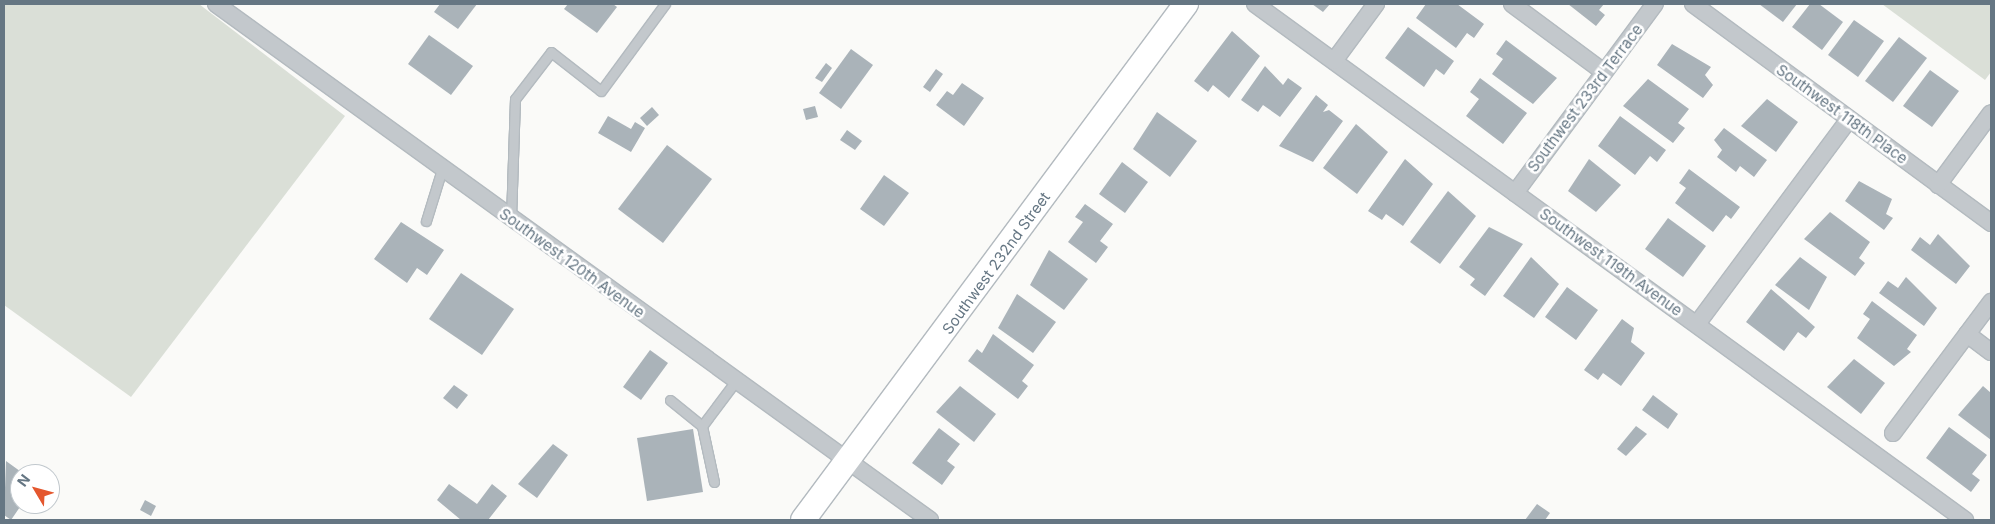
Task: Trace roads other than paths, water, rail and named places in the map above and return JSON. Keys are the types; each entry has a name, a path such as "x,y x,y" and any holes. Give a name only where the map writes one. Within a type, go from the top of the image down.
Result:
{"street":[{"name":"Southwest 120th Avenue","path":"216,4 735,382 930,520"},
{"name":"Southwest 232nd Street","path":"803,520 848,462 1186,4"},
{"name":"Southwest 119th Avenue","path":"1255,4 1965,520"},
{"path":"1334,61 1376,4"},
{"path":"1512,4 1604,72"},
{"name":"Southwest 233rd Terrace","path":"1515,193 1655,4"},
{"name":"Southwest 118th Place","path":"1693,4 1991,223"},
{"path":"1938,185 1991,113"},
{"path":"1697,324 1849,118"},
{"path":"1893,433 1991,302"},
{"path":"1967,334 1991,352"}],"lane":[{"path":"511,219 515,99 551,52 602,91 665,4"},
{"path":"426,221 442,169"},
{"path":"702,426 735,382"},
{"path":"670,400 702,426 714,482"}]}
